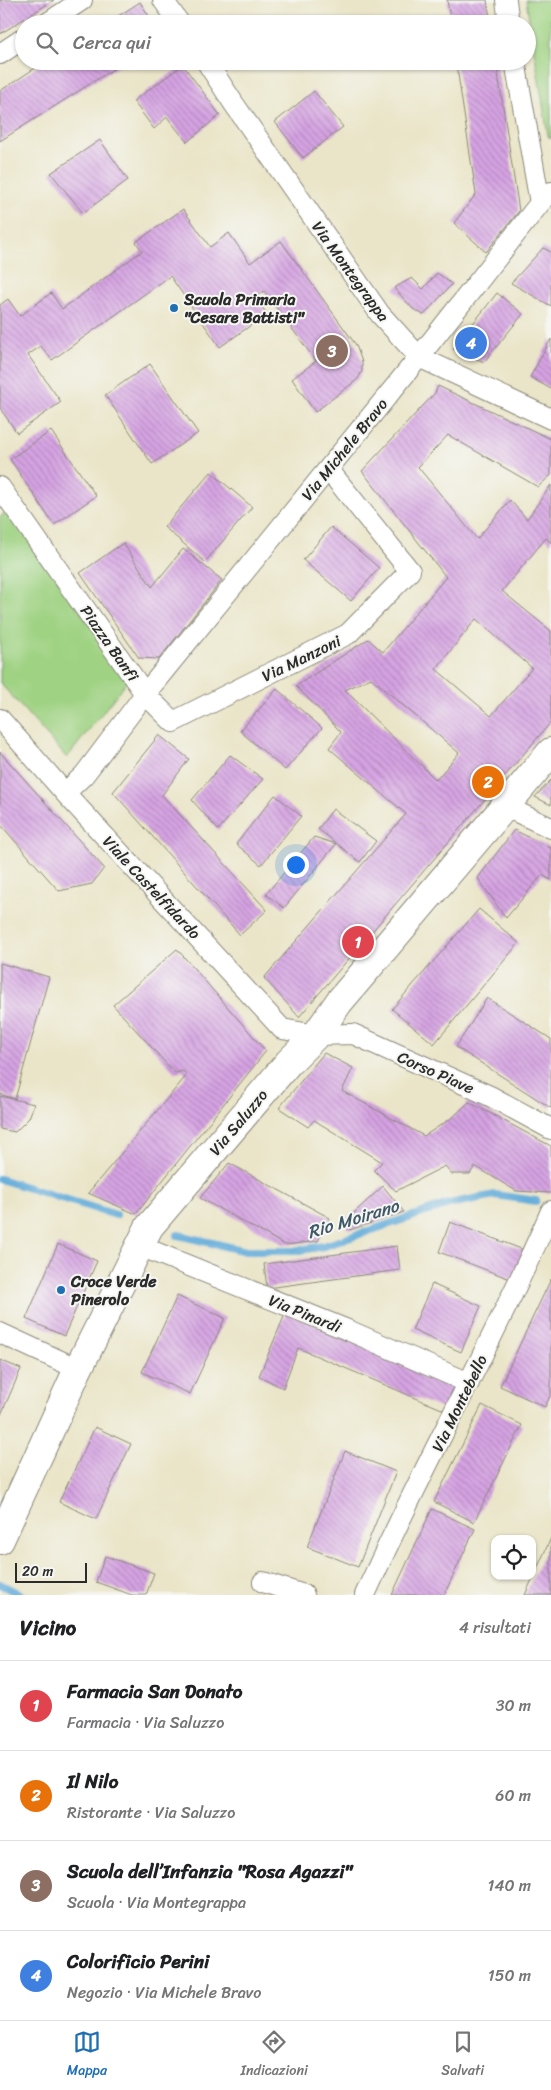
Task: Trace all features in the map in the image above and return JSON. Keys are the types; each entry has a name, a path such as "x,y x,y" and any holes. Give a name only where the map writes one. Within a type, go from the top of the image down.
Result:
{"main road":[{"name":"Via Saluzzo","path":"0,1540 78,1369 149,1227 288,1063 316,1035 339,1002 551,752"}],"street":[{"path":"60,15 82,0"},
{"path":"163,0 174,15"},
{"path":"506,0 508,15"},
{"path":"0,54 15,44"},
{"name":"Via Montegrappa","path":"212,70 380,314 419,357 551,419"},
{"path":"517,70 546,198"},
{"name":"Via Michele Bravo","path":"145,694 546,198"},
{"name":"Via Manzoni","path":"145,694 173,722 348,634 410,571 328,469"},
{"name":"Piazza Banfi","path":"1,490 145,694 84,775 65,793"},
{"name":"Viale Castelfidardo","path":"0,719 65,793 282,1029 316,1035"},
{"path":"504,806 551,828"},
{"name":"Corso Piave","path":"316,1035 353,1034 490,1096 551,1129"},
{"name":"Via Montebello","path":"365,1595 394,1529 469,1383 551,1211"},
{"name":"Via Pinardi","path":"140,1246 350,1331 469,1383"},
{"path":"0,1333 78,1369"},
{"path":"263,1582 304,1595"}],"green space":[{"path":"526,0 551,0 551,139 548,136 536,62 536,15 528,15"},
{"path":"9,510 128,680 67,758 0,683 0,517"}],"building":[{"path":"0,0 54,0 30,15 15,15 15,25 0,34"},
{"path":"447,0 487,0 490,15 450,15"},
{"path":"140,2 148,15 120,15"},
{"path":"32,70 112,70 0,141 0,91"},
{"path":"176,70 187,70 220,115 187,142 167,117 154,129 133,101"},
{"path":"457,70 497,70 519,211 486,252 454,223 476,194"},
{"path":"314,91 343,127 303,158 275,122"},
{"path":"100,140 128,180 83,213 51,173"},
{"path":"183,209 210,247 229,233 250,263 281,241 356,345 362,362 362,371 358,379 315,412 292,379 316,361 264,291 255,297 267,314 220,347 170,276 52,360 41,346 28,355 61,402 17,433 0,408 0,305 8,299 20,316 51,293 62,309 142,251 136,242"},
{"path":"543,248 551,252 551,306 511,283"},
{"path":"437,273 452,284 424,315 413,309 394,288 412,278 423,289"},
{"path":"497,293 523,314 484,362 453,349"},
{"path":"551,339 551,389 530,377"},
{"path":"150,364 198,433 152,464 105,395"},
{"path":"438,386 551,439 551,475 538,487 448,435 418,467 477,539 510,500 527,519 551,485 551,543 546,538 502,591 551,631 551,722 299,1017 264,978 406,814 329,748 341,732 296,686 368,639 383,652 446,577 362,471 435,393","holes":["476,619 532,668 491,716 436,669","371,678 459,753 436,780 345,690"]},
{"path":"51,431 96,496 54,525 10,459"},
{"path":"211,472 252,507 205,562 164,527"},
{"path":"331,527 379,568 351,601 303,560"},
{"path":"123,543 152,587 183,549 222,580 159,659 139,658 80,573"},
{"path":"277,689 322,728 285,770 240,731"},
{"path":"159,735 189,759 162,795 267,910 240,935 113,792"},
{"path":"0,752 104,868 92,884 59,891 0,824"},
{"path":"230,755 263,779 218,830 192,800"},
{"path":"551,780 551,805 535,797"},
{"path":"275,795 301,816 261,865 236,844"},
{"path":"333,809 376,841 360,862 318,829"},
{"path":"514,830 551,848 551,880 542,875 506,918 478,878"},
{"path":"314,837 336,844 284,908 266,894"},
{"path":"479,909 519,943 434,1044 392,1009"},
{"path":"177,949 266,1051 136,1214 88,1193 187,1075 183,1071 175,1073 113,1005"},
{"path":"0,963 49,977 15,1099 0,1094"},
{"path":"487,998 551,1039 551,1108 456,1047"},
{"path":"324,1053 353,1068 342,1091 424,1136 453,1117 469,1102 551,1146 551,1193 516,1191 475,1166 470,1174 452,1174 445,1166 396,1191 374,1170 382,1162 314,1120 308,1127 279,1108"},
{"path":"0,1096 34,1104 29,1118 15,1132 0,1129"},
{"path":"229,1163 330,1218 318,1241 285,1245 200,1198"},
{"path":"383,1186 404,1212 350,1230 343,1223"},
{"path":"450,1222 524,1250 513,1280 439,1252"},
{"name":"Croce Verde Pinerolo","path":"58,1244 97,1261 64,1336 26,1319"},
{"path":"397,1246 400,1270 267,1288 264,1264"},
{"path":"551,1279 551,1394 545,1407 500,1386"},
{"path":"432,1284 481,1306 461,1352 412,1330"},
{"path":"177,1296 225,1318 190,1394 142,1372"},
{"path":"286,1312 455,1384 444,1410 298,1348 283,1388 259,1376"},
{"path":"0,1360 21,1369 0,1417"},
{"path":"482,1405 522,1425 474,1522 434,1502"},
{"path":"95,1427 131,1444 96,1519 59,1502"},
{"path":"345,1451 396,1472 358,1567 307,1547"},
{"path":"432,1509 475,1529 444,1595 392,1595"},
{"path":"551,1538 551,1595 525,1595 532,1580 536,1580 536,1571"},
{"path":"105,1556 154,1573 146,1595 132,1595 96,1582"}],"waterway":[{"name":"Rio Moirano","path":"0,1179 116,1215"},
{"name":"Rio Moirano","path":"178,1235 246,1251 294,1251 324,1246 449,1204 495,1195 536,1201"},
{"path":"0,1584 21,1595"}],"place":[{"name":"Scuola Primaria \"Cesare Battisti\"","path":"174,308"},
{"name":"Colorificio Perini","path":"471,343"},
{"name":"Scuola dell’Infanzia \"Rosa Agazzi\"","path":"332,351"},
{"name":"Il Nilo","path":"488,782"},
{"name":"Farmacia San Donato","path":"358,942"},
{"name":"Croce Verde Pinerolo","path":"61,1290"}]}
